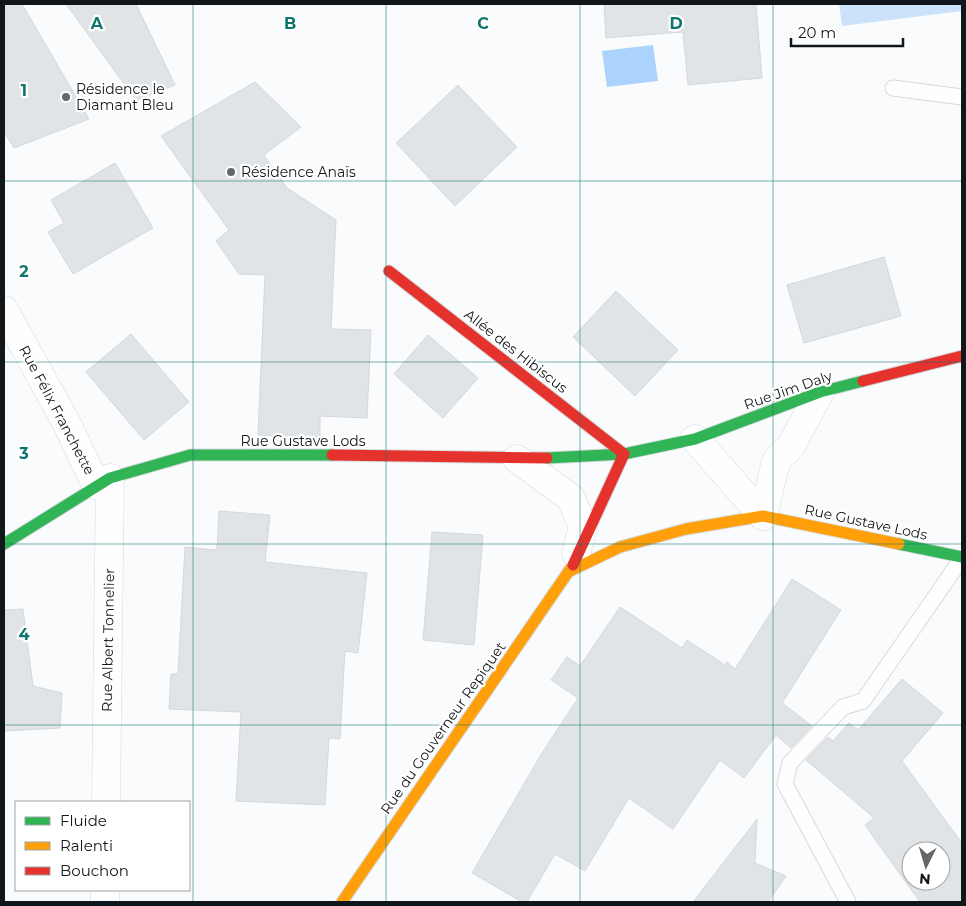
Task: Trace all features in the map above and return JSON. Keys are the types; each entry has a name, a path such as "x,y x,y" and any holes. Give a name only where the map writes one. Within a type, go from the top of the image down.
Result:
{"street":[{"name":"Allée des Hibiscus","path":"389,271 624,454"},
{"name":"Rue Félix Franchette","path":"4,310 67,424 103,481"},
{"name":"Rue Jim Daly","path":"624,454 695,439 820,392 962,356"},
{"path":"763,516 776,461 791,446 820,392"},
{"path":"695,439 763,516"},
{"name":"Rue Gustave Lods","path":"4,544 103,481 190,456 483,456 517,459 624,454"},
{"name":"Rue du Gouverneur Repiquet","path":"342,902 570,571 624,454"},
{"path":"517,459 571,498 583,527 570,571"},
{"name":"Rue Albert Tonnelier","path":"103,481 106,801"},
{"name":"Rue Gustave Lods","path":"763,516 962,558"},
{"path":"570,571 620,547 686,529 763,516"}],"lane":[{"path":"893,88 962,97"},
{"path":"848,902 785,784 790,763 842,707 863,702 962,558"}],"shaded area":[{"path":"839,4 962,4 962,11 842,26"}],"water":[{"path":"653,45 658,81 607,87 602,51"}],"building":[{"path":"4,4 22,4 89,119 14,148 4,132"},
{"path":"66,4 136,4 175,85 136,100"},
{"path":"604,4 756,4 762,78 688,85 683,32 606,38"},
{"path":"255,82 301,127 264,155 287,188 336,220 331,329 371,330 367,418 320,416 320,437 258,435 265,275 239,274 216,241 229,230 161,136"},
{"path":"458,85 517,147 455,206 396,143"},
{"path":"115,163 153,228 73,274 48,232 64,223 51,200"},
{"path":"884,257 901,316 804,343 787,285"},
{"path":"616,291 678,350 635,396 573,337"},
{"path":"131,334 189,402 144,440 86,372"},
{"path":"428,335 478,378 443,418 394,374"},
{"path":"219,511 270,515 265,562 367,573 358,653 345,651 340,739 329,738 325,805 236,801 241,712 169,709 171,674 178,674 185,547 217,550"},
{"path":"432,532 483,535 474,645 423,640"},
{"path":"792,579 841,610 782,703 812,726 791,748 776,735 744,778 720,760 673,829 629,798 585,871 555,854 527,902 522,902 472,873 542,753 578,698 551,680 567,657 580,666 620,607 682,648 687,640 725,665 727,662 735,669"},
{"path":"23,609 33,686 62,693 60,728 4,731 4,610"},
{"path":"902,679 943,713 902,761 962,843 962,902 920,902 912,891 951,891 951,841 901,841 901,875 865,825 874,818 806,760 828,737 833,741 849,723 858,730"},
{"path":"757,819 755,863 786,876 768,902 693,902"}],"traffic: fast":[{"path":"547,458 624,454 695,439 820,392 863,381"},
{"path":"4,544 110,478 190,455 332,455"},
{"path":"899,544 962,557"}],"traffic: slow":[{"path":"570,571 620,547 686,529 763,516 899,544"},
{"path":"342,902 573,565"}],"traffic: jam":[{"path":"389,271 624,454"},
{"path":"863,381 962,356"},
{"path":"573,565 624,454"},
{"path":"332,455 547,458"}],"place":[{"name":"Résidence le Diamant Bleu","path":"66,97"},
{"name":"Résidence Anaïs","path":"231,172"}]}
